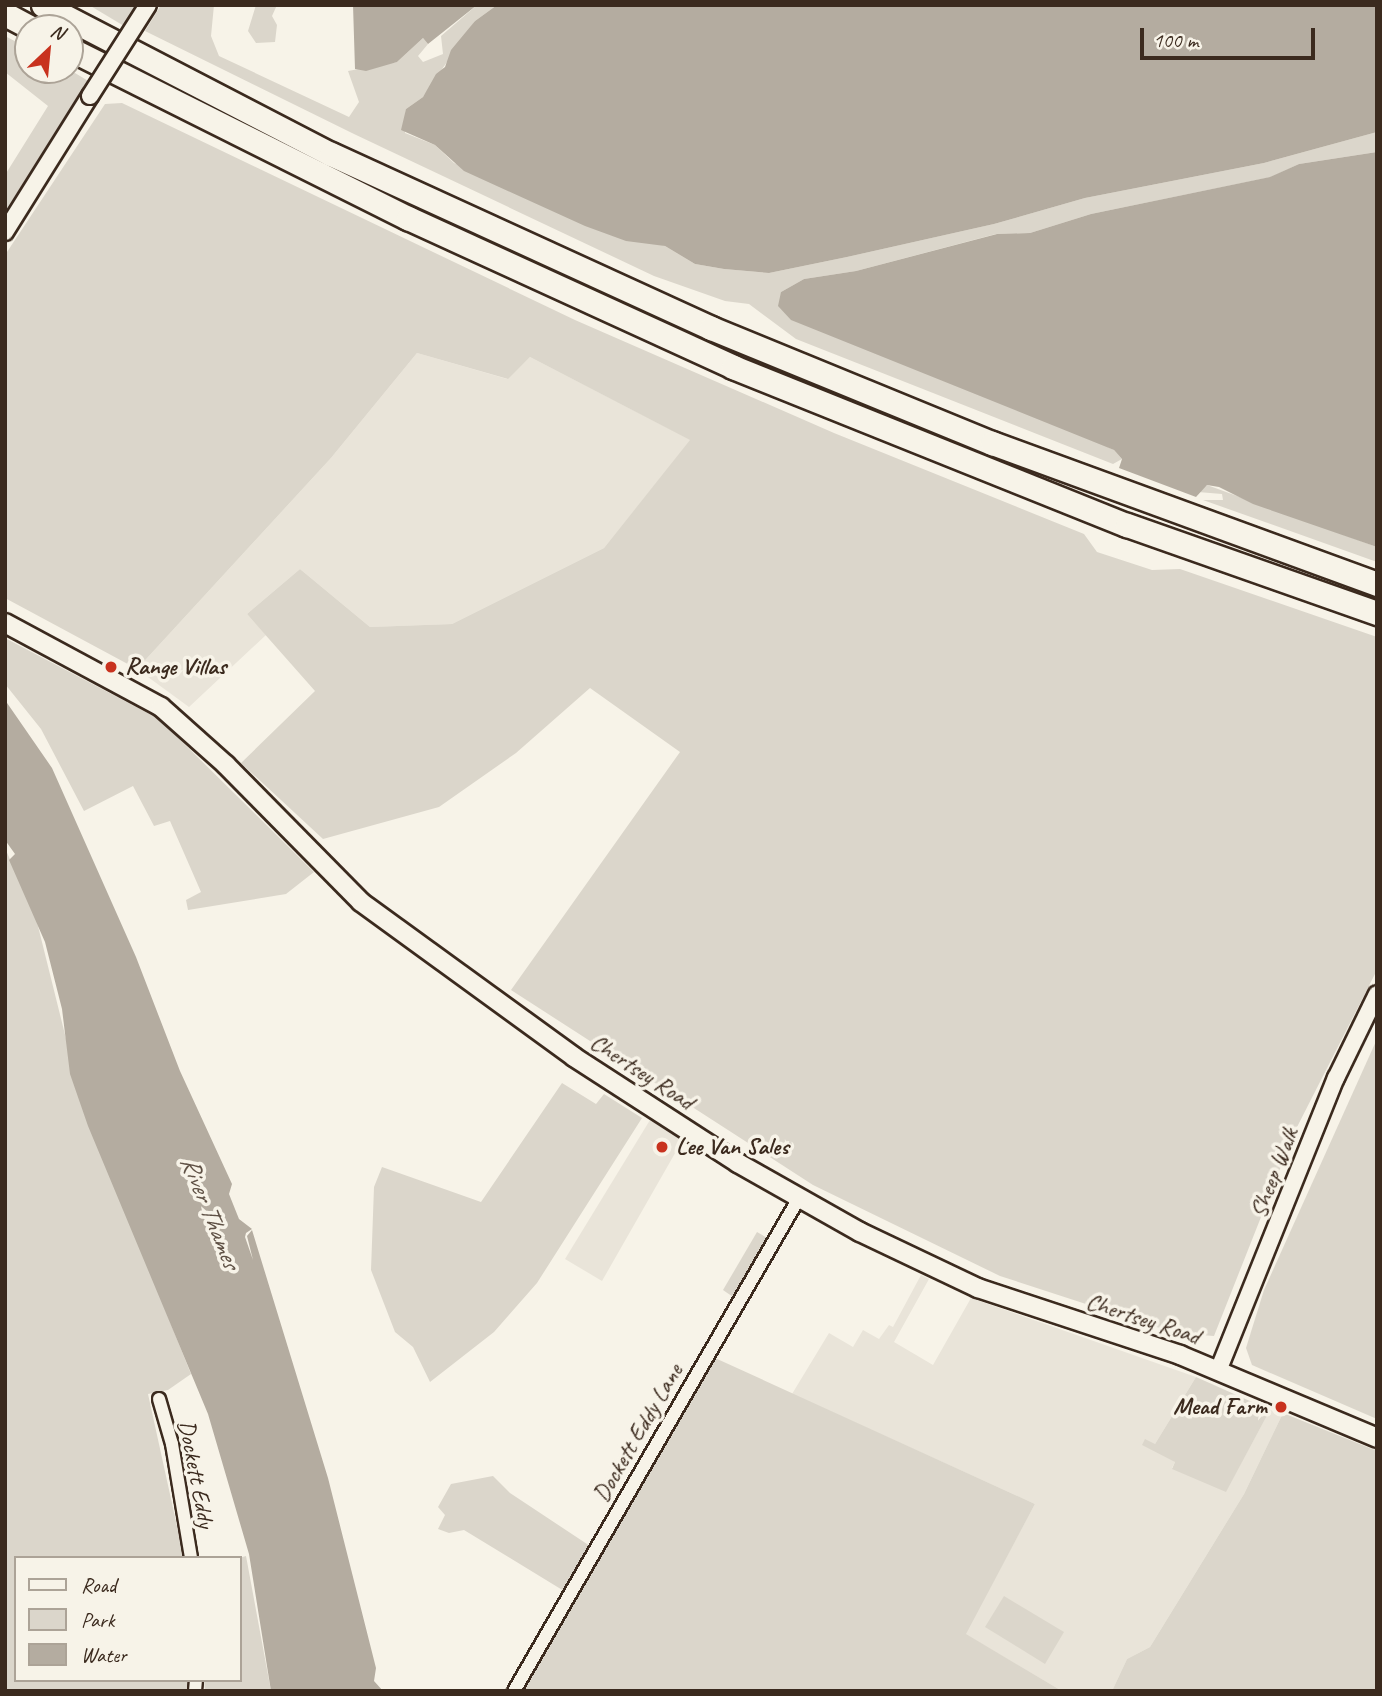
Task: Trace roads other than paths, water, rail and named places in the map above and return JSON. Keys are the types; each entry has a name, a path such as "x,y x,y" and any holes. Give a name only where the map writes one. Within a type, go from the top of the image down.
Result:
{"highway":[{"path":"43,5 331,154 711,328 1004,448 1377,584"},
{"path":"84,56 370,200 733,366 1127,525 1377,613"}],"main road":[{"name":"Chertsey Road","path":"5,623 156,703 226,765 326,871 407,939 660,1114 799,1198 978,1288 1219,1371 1377,1438"}],"street":[{"path":"5,232 148,5"},
{"name":"Sheep Walk","path":"1219,1371 1336,1078 1377,994"},
{"name":"Dockett Eddy Lane","path":"514,1691 799,1198"},
{"name":"Dockett Eddy","path":"159,1399 172,1444 191,1556"}],"water":[{"path":"353,5 477,5 428,44 423,38 397,62 366,71 355,69"},
{"path":"497,5 1377,5 1377,132 1264,163 1085,198 994,224 847,257 769,273 724,269 695,264 665,246 626,241 585,226 464,171 435,145 401,130 406,109 423,97 436,74 445,67 451,50 475,21"},
{"path":"1377,152 1377,547 1253,504 1219,487 1207,485 1196,497 1119,468 1122,459 1114,450 791,320 778,306 781,292 804,279 856,271 997,234 1030,233 1091,214 1270,177 1299,164"},
{"name":"River Thames","path":"5,700 52,768 136,957 180,1071 232,1184 229,1194 239,1219 252,1229 245,1237 253,1260 247,1236 252,1230 328,1478 376,1668 374,1681 383,1691 271,1691 249,1554 208,1414 88,1126 70,1074 62,1009 45,942 9,860 15,854 5,840"}],"place":[{"name":"Range Villas","path":"111,667"},
{"name":"Lee Van Sales","path":"662,1147"},
{"name":"Mead Farm","path":"1281,1407"}]}
